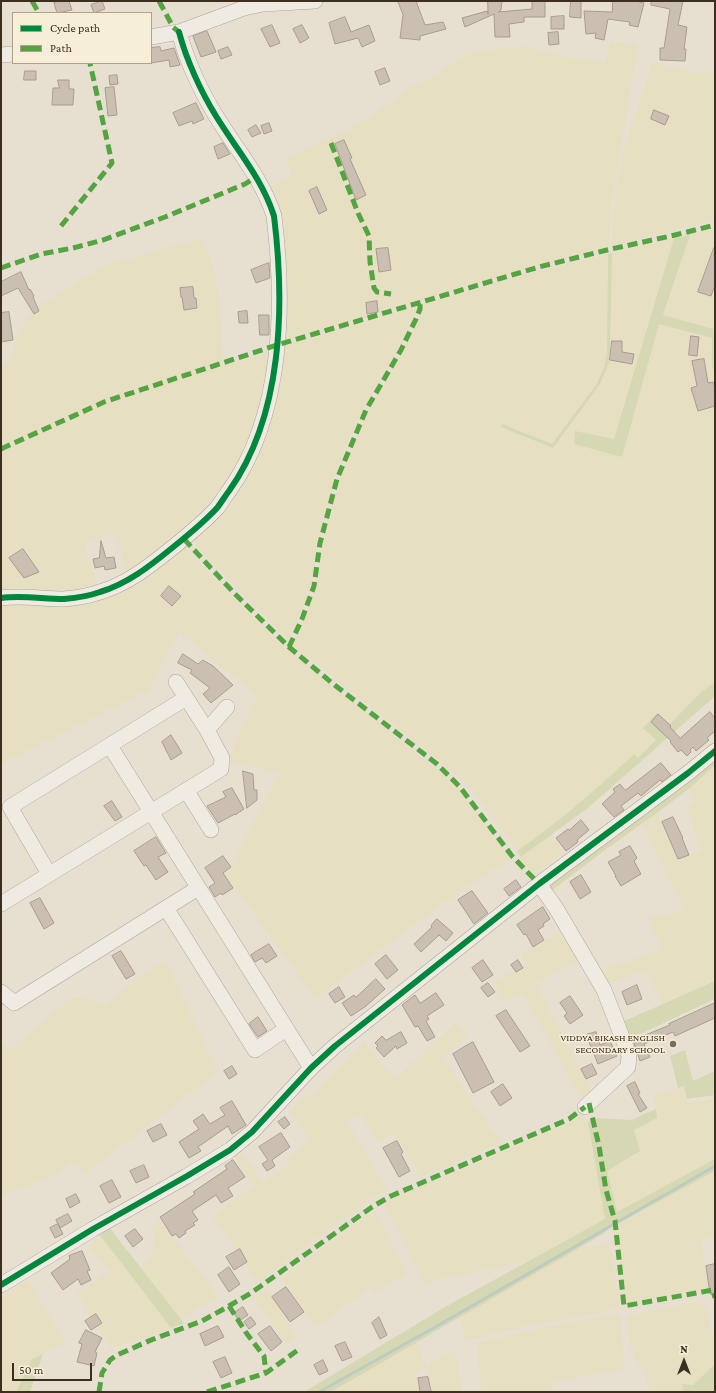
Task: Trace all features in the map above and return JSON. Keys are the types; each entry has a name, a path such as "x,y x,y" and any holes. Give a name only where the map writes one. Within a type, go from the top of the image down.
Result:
{"street":[{"path":"152,37 179,32 263,2 315,1"},
{"path":"1,598 16,596 65,599 81,597 101,592 131,578 184,539 217,508 238,477 254,446 271,386 277,345 279,290 274,216 254,172 208,102 183,48 179,32"},
{"path":"1,55 12,54"},
{"path":"1,904 221,769 222,758 207,730 176,682"},
{"path":"49,874 10,807 186,698"},
{"path":"207,730 227,707"},
{"path":"110,746 310,1068"},
{"path":"1,1285 93,1229 230,1150 252,1132 310,1068 335,1046 539,884 688,773 715,751"},
{"path":"186,790 211,830"},
{"path":"539,884 556,908 604,990 629,1055 628,1067 585,1107"},
{"path":"1,992 14,1003 198,888"},
{"path":"166,908 255,1050 286,1029"}],"shaded area":[{"path":"610,41 638,44 610,214 609,246 285,341 284,267 267,188 292,176 286,159 345,131 370,117 412,86 433,77 458,60 478,51 527,46 551,54 605,63"},
{"path":"653,61 691,73 715,73 715,220 612,246 612,227 621,159"},
{"path":"715,229 715,327 713,329 663,315 690,235"},
{"path":"202,238 214,269 220,305 223,365 269,351 267,370 249,446 213,505 128,577 114,533 84,545 101,592 1,598 1,366 11,359 20,329 38,306 109,264"},
{"path":"674,238 614,439 575,431 574,444 622,457 659,324 712,338 712,365 715,376 715,682 700,693 670,724 657,713 656,740 638,758 634,754 603,784 567,815 517,851 469,786 293,645 314,593 322,545 332,506 349,454 370,408 403,351 420,315 422,304 534,272 608,254 607,353 604,368 596,385 552,444 502,424 501,427 553,448 600,384 610,353 612,253"},
{"path":"418,306 400,349 363,410 347,444 336,473 319,541 311,586 289,641 197,547 194,540 195,536 223,509 284,346"},
{"path":"183,545 288,651 460,789 494,834 509,859 441,905 315,999 226,875 280,772 249,767 229,760 243,724 257,696 179,632 149,690 1,764 1,603 80,602"},
{"path":"715,765 715,981 662,1004 646,971 608,984 600,971 652,953 663,951 647,919 684,910 642,823 657,813 678,859 702,851 686,807 694,802 690,788"},
{"path":"551,835 564,852 536,874 526,865 521,857"},
{"path":"562,931 579,960 536,983 592,1093 583,1101 522,993 504,1002 494,981 526,965 521,954"},
{"path":"166,961 218,1072 85,1173 75,1161 56,1174 1,1197 1,1042 10,1049 71,998 92,999 105,1006 142,975"},
{"path":"456,1022 467,1037 443,1057 501,1143 421,1177 393,1133 377,1142 361,1114 346,1120 387,1189 368,1201 257,1282 212,1216 226,1207 225,1205 253,1187 234,1158 242,1153 263,1182 290,1164 287,1158 310,1140 290,1111 304,1096 311,1098 316,1095 324,1083 364,1042 395,1079"},
{"path":"684,1086 688,1103 715,1099 715,1159 617,1213 607,1171 639,1151 634,1130 657,1118 653,1097"},
{"path":"583,1114 588,1122 605,1219 525,1262 424,1283 384,1203 574,1121"},
{"path":"715,1171 715,1237 701,1239 708,1288 627,1307 621,1265 613,1226"},
{"path":"375,1210 407,1273 375,1293 370,1286 327,1320 315,1327 282,1278"},
{"path":"160,1221 219,1297 181,1319 141,1268 150,1255 155,1238 152,1226"},
{"path":"100,1235 171,1328 111,1349 77,1293 109,1272 88,1244"},
{"path":"609,1245 621,1309 527,1326 467,1340 459,1317 577,1248"},
{"path":"28,1280 66,1343 32,1359 16,1392 1,1392 1,1296"},
{"path":"266,1289 298,1337 286,1345 254,1297"},
{"path":"692,1303 704,1305 708,1312 715,1351 715,1364 693,1385 682,1384 683,1392 650,1392 644,1371 634,1358 631,1349 629,1341 628,1315"},
{"path":"617,1315 621,1318 624,1369 552,1382 553,1392 481,1392 477,1343"},
{"path":"416,1341 426,1366 416,1372 420,1392 331,1392"},
{"path":"455,1350 462,1392 432,1392 428,1367 432,1362 446,1353"}],"green space":[{"path":"690,235 663,315 713,329 715,327 715,376 712,365 712,338 659,324 622,457 574,444 575,431 614,439 674,238"},
{"path":"612,253 610,353 609,362 600,384 553,448 501,427 502,424 552,444 596,385 604,368 607,353 608,254"},
{"path":"715,682 715,696 589,807 521,857 517,851 548,829 577,805 634,754 638,758 656,740 643,728 657,713 670,724 700,693"},
{"path":"715,758 715,765 690,788 551,891 551,885 554,882 684,784"},
{"path":"715,981 715,999 629,1039 622,1022"},
{"path":"685,1050 693,1081 715,1071 715,1095 687,1099 684,1086 678,1088 670,1056"},
{"path":"656,1109 657,1118 634,1130 640,1151 607,1171 617,1212 715,1159 715,1171 613,1226 603,1234 331,1392 304,1392 445,1307 605,1219 588,1122 596,1118 631,1120"},
{"path":"110,1228 184,1323 171,1328 100,1235"},
{"path":"43,1354 30,1392 16,1392 32,1359"},
{"path":"715,1364 715,1392 683,1392 682,1384 693,1385"}],"building":[{"path":"69,1 72,10 57,12 54,3"},
{"path":"102,1 105,9 94,12 91,5"},
{"path":"398,1 416,1 425,25 443,22 446,29 420,36 420,40 400,38 403,15"},
{"path":"488,1 502,1 501,10 498,12 532,9 532,1 545,1 545,17 524,17 524,22 509,24 510,37 495,37 494,14 465,27 462,18 487,11 488,14"},
{"path":"571,1 581,1 581,18 570,17"},
{"path":"613,1 636,1 644,3 638,27 629,25 630,22 608,19 604,40 595,38 596,33 586,34 584,11 612,12"},
{"path":"652,1 683,1 678,25 687,27 684,49 686,49 685,61 660,60 660,48 664,48 670,9 651,5"},
{"path":"564,16 564,29 551,29 551,17"},
{"path":"345,17 351,32 369,25 375,41 362,47 358,38 335,44 329,23"},
{"path":"272,25 280,43 270,47 261,29"},
{"path":"302,25 309,38 300,43 293,29"},
{"path":"207,31 216,52 201,57 193,36"},
{"path":"558,32 559,44 549,45 548,33"},
{"path":"160,47 161,51 174,48 180,65 170,67 169,60 152,63 152,48"},
{"path":"228,47 232,55 221,59 218,51"},
{"path":"385,68 390,81 380,85 375,72"},
{"path":"25,71 36,71 36,80 24,80"},
{"path":"117,75 118,84 110,85 109,76"},
{"path":"58,80 69,80 69,89 74,89 73,105 52,105 53,88 59,88"},
{"path":"114,87 117,115 108,116 105,88"},
{"path":"196,103 204,119 193,124 192,121 179,126 173,113"},
{"path":"654,110 669,116 665,125 651,119"},
{"path":"269,123 272,131 264,134 261,126"},
{"path":"256,125 261,133 252,137 248,130"},
{"path":"344,140 352,158 350,159 366,195 356,200 335,144"},
{"path":"223,143 230,154 218,159 214,147"},
{"path":"317,187 327,210 319,214 309,191"},
{"path":"388,248 391,270 379,272 376,249"},
{"path":"714,248 715,285 711,296 698,292"},
{"path":"269,263 270,278 256,283 251,270"},
{"path":"21,272 29,290 30,289 34,296 33,297 39,311 34,314 18,288 1,296 1,282"},
{"path":"193,287 197,308 184,310 180,288"},
{"path":"377,301 378,312 367,314 366,303"},
{"path":"247,311 248,323 239,323 238,312"},
{"path":"9,312 13,340 1,342 1,313"},
{"path":"259,315 269,315 269,335 260,335"},
{"path":"691,336 699,337 697,356 689,355"},
{"path":"612,341 622,341 622,352 634,354 632,364 610,360"},
{"path":"704,359 708,383 713,382 715,388 715,406 698,411 691,388 697,386 692,361"},
{"path":"101,541 106,558 114,557 116,568 105,570 104,566 95,568 93,559 99,558"},
{"path":"23,549 39,572 24,578 9,558"},
{"path":"169,586 181,596 172,606 161,596"},
{"path":"183,654 198,664 203,660 213,666 233,685 211,703 203,694 210,688 190,673 192,670 178,663"},
{"path":"710,712 715,718 715,731 707,738 709,740 696,751 693,747 687,756 681,750 678,752 670,742 671,741 651,722 658,714 671,726 670,727 680,738"},
{"path":"171,735 182,753 171,760 162,742"},
{"path":"661,763 671,775 662,782 660,780 641,796 638,793 621,806 624,810 614,817 602,804 615,792 613,789 620,784 625,790"},
{"path":"243,771 253,774 254,790 257,790 257,800 247,808"},
{"path":"232,788 244,809 218,823 207,806 226,797 223,792"},
{"path":"112,801 122,817 115,821 104,806"},
{"path":"673,817 689,855 678,859 662,822"},
{"path":"581,820 589,830 577,840 578,842 566,851 556,838"},
{"path":"156,837 166,853 158,857 168,872 156,880 134,851"},
{"path":"630,846 637,858 634,861 641,874 621,886 608,862 621,855 619,852"},
{"path":"223,856 231,867 223,873 233,888 222,895 221,893 215,897 209,887 215,883 205,868"},
{"path":"581,875 591,892 580,899 570,882"},
{"path":"516,880 521,887 509,896 504,889"},
{"path":"472,891 488,913 474,924 458,900"},
{"path":"40,898 54,923 44,929 30,903"},
{"path":"543,907 550,919 538,930 544,940 533,947 526,934 524,935 517,925"},
{"path":"437,919 453,933 446,941 439,935 421,952 414,944 432,927 431,926"},
{"path":"269,944 277,956 266,963 262,958 255,962 251,955"},
{"path":"121,951 135,974 126,979 112,956"},
{"path":"386,955 398,970 387,979 375,964"},
{"path":"483,960 493,975 482,982 472,968"},
{"path":"518,960 523,968 516,972 511,965"},
{"path":"376,979 385,989 366,1006 351,1016 342,1003 354,995 356,997"},
{"path":"488,983 495,992 488,997 481,988"},
{"path":"637,985 642,999 627,1005 622,992"},
{"path":"339,987 345,997 335,1003 329,994"},
{"path":"436,993 444,1005 427,1016 429,1019 426,1021 435,1037 427,1041 418,1026 415,1027 402,1005 415,995 420,1003"},
{"path":"570,996 583,1015 570,1024 564,1016 567,1013 560,1003"},
{"path":"715,1003 715,1018 675,1036 673,1032 644,1044 650,1057 640,1061 633,1040 670,1025 669,1024"},
{"path":"506,1010 530,1046 520,1052 496,1016"},
{"path":"258,1017 267,1031 258,1037 249,1024"},
{"path":"401,1032 407,1043 397,1049 396,1046 384,1057 376,1048 378,1046 375,1043 382,1036 386,1040"},
{"path":"596,1032 600,1045 610,1041 617,1056 598,1064 586,1035"},
{"path":"473,1042 494,1082 473,1093 453,1054"},
{"path":"592,1064 597,1074 586,1079 581,1069"},
{"path":"232,1066 237,1074 229,1079 224,1071"},
{"path":"635,1082 640,1093 638,1094 647,1108 640,1112 627,1086"},
{"path":"503,1084 512,1098 500,1106 491,1092"},
{"path":"232,1101 246,1125 232,1134 228,1126 198,1147 201,1151 189,1158 179,1142 199,1129 193,1121 203,1114 210,1124 225,1115 220,1108"},
{"path":"285,1117 290,1124 284,1129 278,1122"},
{"path":"161,1124 167,1135 153,1142 147,1131"},
{"path":"281,1133 290,1147 272,1160 275,1166 267,1171 262,1164 268,1160 259,1147"},
{"path":"397,1141 403,1152 401,1154 410,1171 399,1177 383,1148"},
{"path":"233,1160 245,1177 228,1188 233,1196 221,1203 216,1195 192,1211 198,1220 193,1223 195,1225 185,1231 186,1233 179,1238 176,1234 172,1236 160,1217 195,1194 193,1192 227,1169 225,1166"},
{"path":"144,1165 149,1177 136,1183 130,1171"},
{"path":"112,1180 121,1197 109,1203 100,1186"},
{"path":"76,1194 80,1202 70,1208 66,1199"},
{"path":"68,1214 72,1221 60,1228 56,1220"},
{"path":"58,1224 63,1234 55,1238 50,1228"},
{"path":"135,1229 143,1239 133,1247 125,1236"},
{"path":"240,1249 247,1262 234,1270 226,1257"},
{"path":"82,1251 90,1270 87,1271 91,1280 81,1285 78,1279 63,1290 51,1273 70,1259 69,1256"},
{"path":"715,1264 715,1294 710,1294 706,1266"},
{"path":"229,1267 240,1284 229,1292 218,1275"},
{"path":"286,1287 304,1312 290,1322 272,1297"},
{"path":"243,1307 248,1315 239,1321 234,1313"},
{"path":"96,1314 102,1323 91,1330 85,1321"},
{"path":"251,1317 256,1324 249,1329 244,1322"},
{"path":"379,1317 387,1335 380,1339 372,1323"},
{"path":"218,1326 224,1337 205,1346 200,1334"},
{"path":"270,1326 282,1342 271,1351 258,1334"},
{"path":"86,1330 102,1338 95,1352 97,1353 94,1366 77,1362 82,1344 79,1343"},
{"path":"345,1342 352,1357 342,1361 335,1346"},
{"path":"225,1357 232,1373 221,1378 213,1362"},
{"path":"323,1360 328,1371 319,1375 314,1365"},
{"path":"428,1377 431,1391 420,1392 418,1378"}],"waterway":[{"path":"319,1392 715,1166"}],"marked path":[{"path":"32,1 38,12"},
{"path":"159,1 173,27 179,32"},
{"path":"61,226 112,163 90,64"},
{"path":"331,143 358,213 369,236 370,262 374,288 377,292 391,294"},
{"path":"1,268 41,254 103,240 165,217 245,184 256,177"},
{"path":"1,449 104,402 277,345 539,267 715,225"},
{"path":"289,647 302,619 314,586 320,543 337,479 366,410 401,350 416,319 420,309 420,303"},
{"path":"184,539 235,594 289,647 332,683 437,764 460,787 512,856 539,884"},
{"path":"589,1103 599,1146 606,1190 615,1221 624,1306 713,1290 715,1298"},
{"path":"99,1392 102,1373 110,1360 117,1355 151,1340 202,1321 229,1306 251,1293 372,1207 391,1196 569,1119 585,1107"},
{"path":"229,1306 247,1334 264,1356 266,1373"},
{"path":"207,1392 266,1373 298,1350"}],"cycle path":[{"path":"1,598 25,597 64,599 82,597 110,589 138,574 184,539 217,508 247,461 260,428 270,394 276,358 279,322 279,286 274,216 256,176 210,107 194,75 179,32"},
{"path":"1,1285 93,1229 230,1150 252,1132 311,1068 335,1046 539,884 688,773 715,751"}],"place":[{"name":"VIDDYA BIKASH ENGLISH SECONDARY SCHOOL","path":"673,1044"}]}
